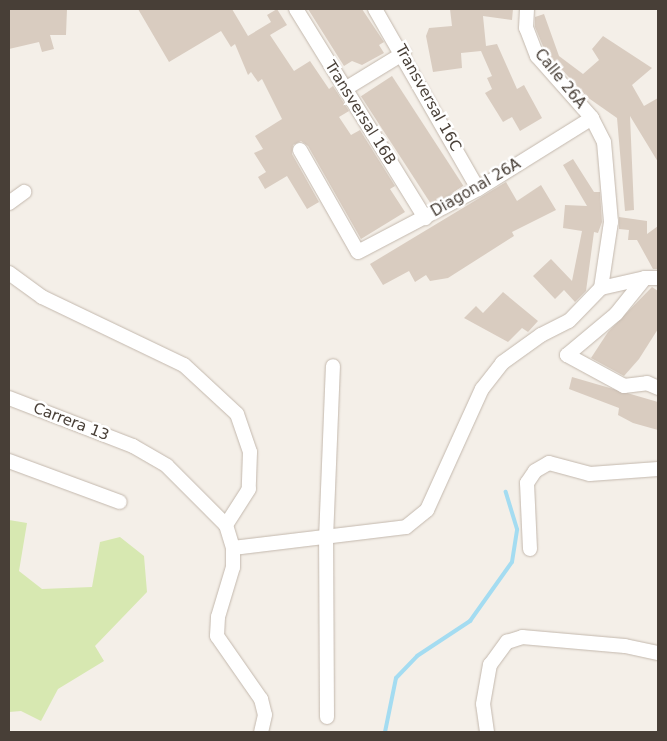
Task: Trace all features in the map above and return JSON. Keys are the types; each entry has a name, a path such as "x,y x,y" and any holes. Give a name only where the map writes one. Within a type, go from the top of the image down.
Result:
{"street":[{"name":"Transversal 16B","path":"296,9 425,218"},
{"name":"Transversal 16C","path":"375,9 404,53 478,189"},
{"name":"Calle 26A","path":"527,9 526,28 537,56 592,118 604,142 610,180 611,222 601,288"},
{"path":"345,89 404,53"},
{"name":"Diagonal 26A","path":"300,150 358,252 478,189 592,118"},
{"path":"9,202 24,192"},
{"path":"9,273 42,297 184,364 237,414 250,452 249,489 226,525 233,548 218,636 262,699 265,716 261,732"},
{"path":"233,548 326,539 406,527 427,510 482,389 492,376 541,335 570,321 601,288 652,278"},
{"path":"652,278 616,314 567,355 624,386 647,383 658,388"},
{"path":"327,717 326,539 333,366"},
{"name":"Carrera 13","path":"9,398 133,446 167,466 226,525"},
{"path":"9,461 120,502"},
{"path":"530,549 527,483 534,471 549,463 590,474 658,469"},
{"path":"486,732 483,704 490,665 507,642 522,637 625,646 658,653"}],"green space":[{"path":"9,520 27,523 19,571 42,589 92,587 100,542 120,537 144,556 147,592 95,646 104,661 58,689 41,721 21,711 9,712"}],"building":[{"path":"9,9 67,9 66,35 50,35 54,49 42,52 39,42 9,49"},
{"path":"138,9 232,9 248,36 271,22 267,15 277,9 287,25 270,35 294,71 310,61 329,89 333,86 349,111 339,117 351,135 360,130 395,186 390,189 405,212 361,239 308,146 301,141 293,145 292,154 319,202 307,209 287,176 265,189 258,177 266,172 254,153 263,149 255,136 282,119 262,79 258,82 251,72 248,75 235,44 231,47 221,31 169,62"},
{"path":"308,9 362,9 384,42 379,45 384,53 362,65 352,61 344,66"},
{"path":"450,9 513,9 512,20 483,16 486,46 497,44 517,89 524,85 542,118 520,131 512,117 503,122 485,93 492,89 487,78 492,76 481,51 461,53 462,68 433,72 426,36 429,28 452,26"},
{"path":"544,14 559,56 583,74 599,60 592,49 603,36 652,68 632,85 644,106 658,98 658,162 630,116 634,210 625,211 617,118 587,97 545,51 535,27 535,17"},
{"path":"392,76 463,186 432,206 361,96"},
{"path":"573,159 594,192 600,192 602,222 598,233 594,232 586,291 575,302 564,290 555,299 533,276 551,259 572,281 582,231 563,228 565,205 587,206 563,165"},
{"path":"506,182 517,201 541,185 556,210 512,232 514,236 448,278 430,281 426,275 415,282 409,271 383,285 370,264"},
{"path":"619,217 647,221 647,234 658,226 658,269 653,269 637,240 628,240 629,230 619,229"},
{"path":"652,287 658,291 658,329 639,359 624,376 591,358 608,332"},
{"path":"503,292 538,321 528,332 522,328 508,342 464,318 476,306 483,313"},
{"path":"572,377 658,402 658,430 633,423 618,415 619,408 569,389"}],"waterway":[{"path":"385,732 396,678 417,656 470,621 512,562 517,529 506,492"}]}
